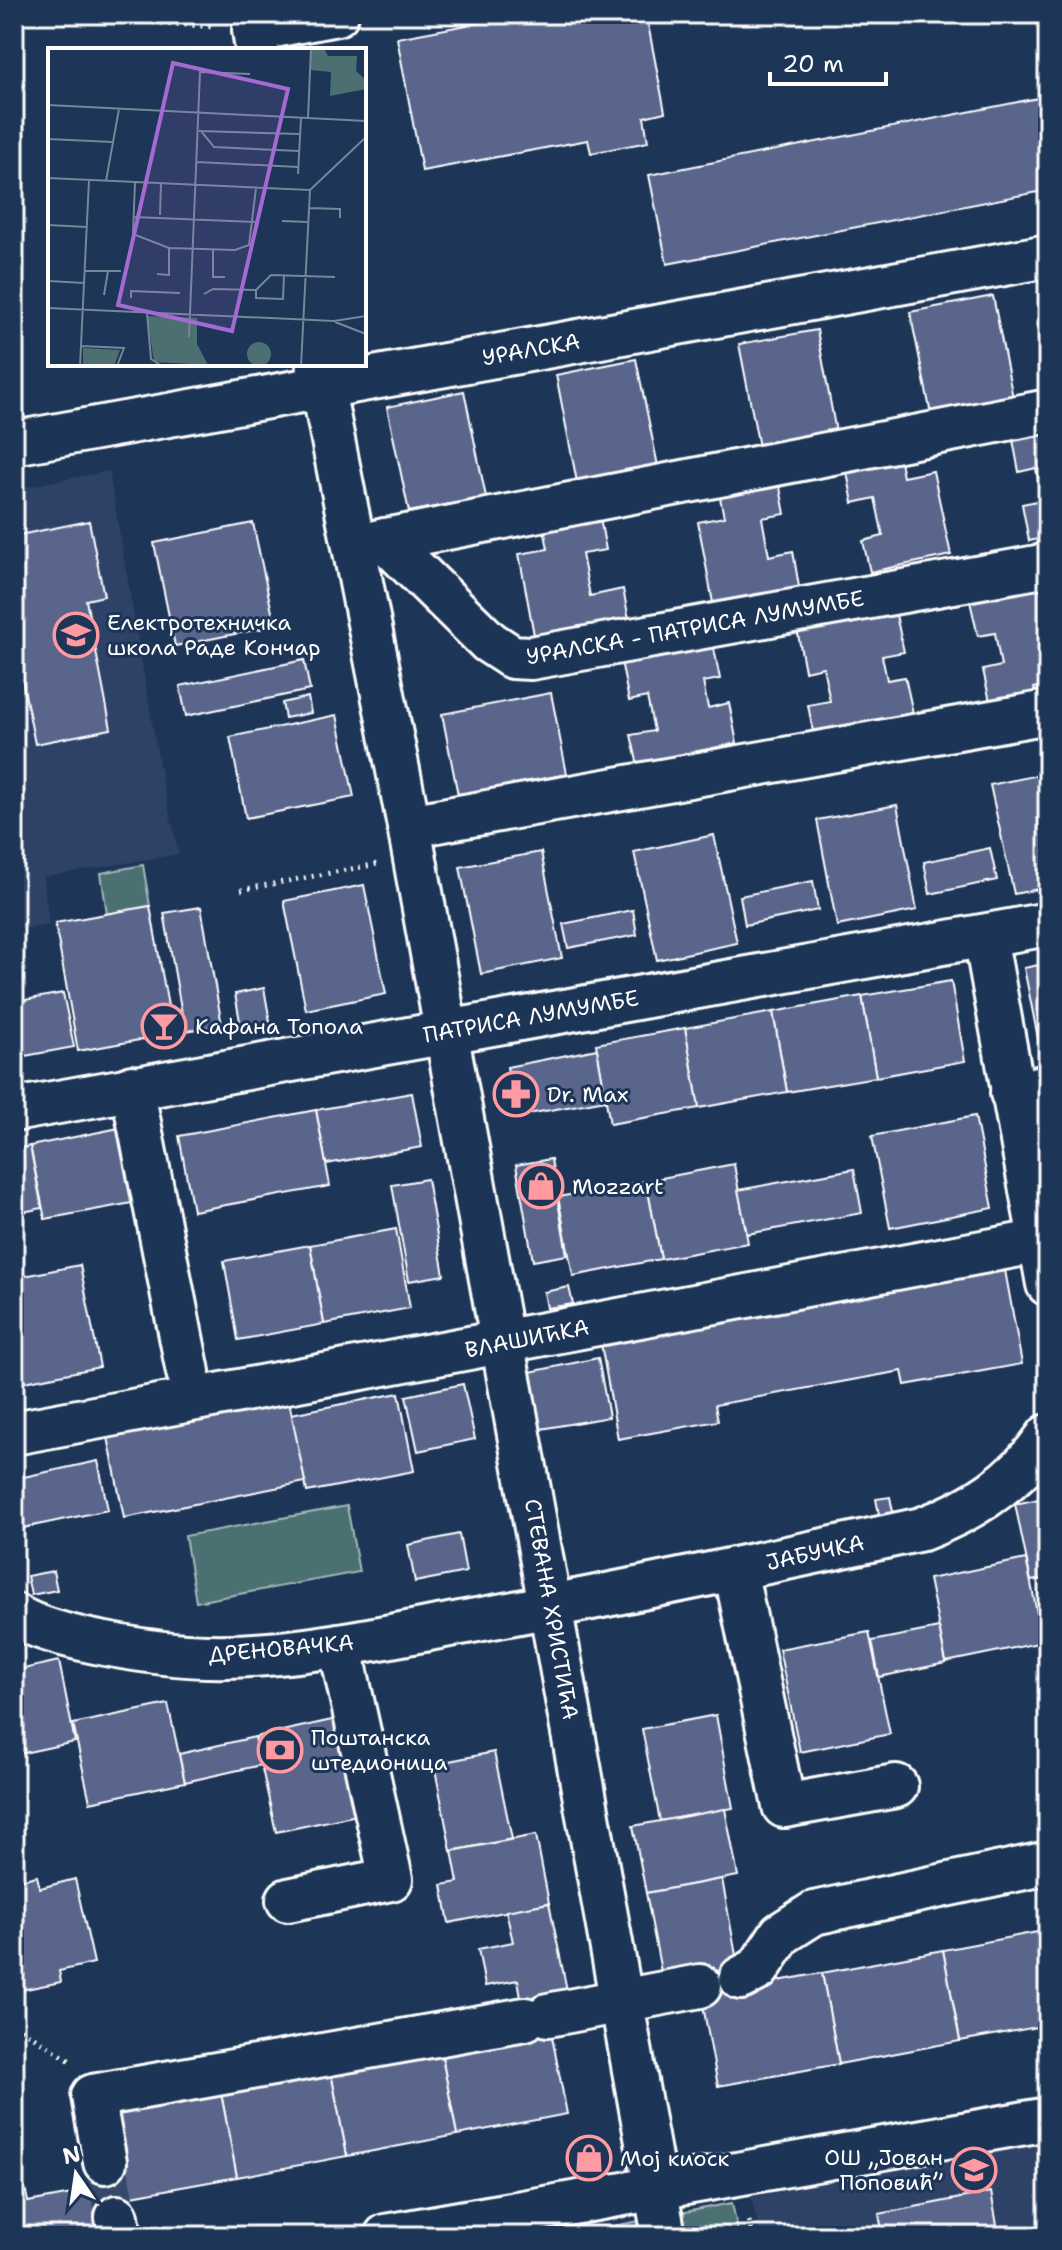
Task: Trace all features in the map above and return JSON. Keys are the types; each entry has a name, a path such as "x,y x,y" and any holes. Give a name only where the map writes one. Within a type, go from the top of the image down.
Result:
{"street":[{"path":"256,40 337,14"},
{"name":"УРАЛСКА","path":"14,443 321,375 1048,256"},
{"name":"СТЕВАНА ХРИСТИЋА","path":"321,375 369,543 409,826 664,2236"},
{"path":"369,543 1048,411"},
{"name":"УРАЛСКА - ПАТРИСА ЛУМУМБЕ","path":"369,543 489,642 512,657 531,658 1048,565"},
{"path":"409,826 1048,712"},
{"name":"ПАТРИСА ЛУМУМБЕ","path":"14,1110 1048,924"},
{"path":"985,936 1030,1090 1041,1241 1048,1284"},
{"path":"132,1087 188,1372"},
{"name":"ВЛАШИЋКА","path":"14,1433 1041,1241"},
{"name":"ЈАБУЧКА","path":"551,1607 922,1529 960,1515 1013,1476 1048,1436"},
{"path":"735,1569 784,1806 896,1786"},
{"name":"ДРЕНОВАЧКА","path":"14,1615 60,1632 172,1654 210,1656 340,1645 551,1607"},
{"path":"288,1900 391,1879 340,1645"},
{"path":"741,1978 758,1969 781,1934 814,1913 1048,1863"},
{"path":"105,2162 93,2096 700,1986"},
{"path":"386,2236 1048,2119"}],"path":[{"path":"140,14 148,22 256,40"},
{"path":"241,890 376,864"},
{"path":"14,2024 49,2043 80,2068 93,2096"},
{"path":"749,2221 752,2236"}],"shaded area":[{"name":"Електротехничка школа Раде Кончар","path":"109,471 162,780 179,854 43,877 49,925 14,930 14,489"},
{"name":"ОШ „Јован Поповић”","path":"1048,2142 1048,2236 760,2236 751,2197"}],"green space":[{"path":"143,865 150,906 107,914 101,873"},
{"path":"347,1506 359,1572 196,1602 185,1536"},
{"path":"732,2203 739,2236 562,2236"}],"building":[{"path":"526,14 646,14 665,112 644,117 648,142 591,153 588,140 422,171 397,38"},
{"path":"1048,96 1048,190 667,264 649,175"},
{"path":"993,296 1014,403 932,419 910,312"},
{"path":"817,330 836,432 759,447 739,344"},
{"path":"636,359 658,466 577,482 556,375"},
{"path":"464,391 486,497 409,512 387,407"},
{"path":"1048,422 1048,537 1029,541 1022,504 1042,500 1036,468 1019,472 1011,429"},
{"path":"899,457 903,477 933,471 951,555 870,572 863,541 883,536 875,498 853,503 846,467"},
{"path":"779,482 785,514 762,518 769,556 793,551 799,587 713,603 698,522 724,517 719,493"},
{"path":"599,513 606,550 582,554 590,596 623,589 629,619 534,635 519,554 548,549 543,523"},
{"path":"89,521 104,596 86,600 111,729 35,744 14,639 14,536"},
{"path":"253,523 275,626 175,646 154,543"},
{"path":"1048,581 1048,685 1034,688 1036,696 991,706 983,670 1001,666 995,633 978,636 969,597"},
{"path":"895,610 904,652 882,656 887,680 905,677 913,713 866,723 867,732 815,742 808,705 830,701 823,667 805,671 797,629"},
{"path":"713,643 720,679 703,682 708,708 729,703 737,743 685,754 687,760 639,770 631,735 654,731 647,697 629,701 621,661"},
{"path":"304,660 310,690 186,716 180,686"},
{"path":"551,693 567,774 458,795 442,714"},
{"path":"308,697 311,713 285,718 282,703"},
{"path":"337,715 354,797 246,818 230,737"},
{"path":"1048,773 1048,887 1014,894 990,785"},
{"path":"897,805 917,910 837,926 817,820"},
{"path":"714,835 737,943 657,960 634,852"},
{"path":"990,848 997,880 930,894 924,862"},
{"path":"541,852 562,958 481,974 460,867"},
{"path":"813,881 818,910 745,925 740,896"},
{"path":"364,885 386,994 306,1010 284,901"},
{"path":"150,906 173,1034 78,1051 55,923"},
{"path":"201,907 222,1025 185,1031 164,913"},
{"path":"633,910 637,935 568,948 563,924"},
{"path":"1048,963 1048,1046 1040,1048 1024,968"},
{"path":"951,981 965,1061 876,1077 862,996"},
{"path":"264,988 271,1027 242,1032 235,994"},
{"path":"63,993 74,1047 14,1058 14,1002"},
{"path":"862,996 876,1077 787,1092 773,1012"},
{"path":"773,1012 787,1092 699,1108 685,1028"},
{"path":"685,1028 699,1108 610,1124 596,1044"},
{"path":"597,1049 606,1100 517,1116 507,1067"},
{"path":"412,1093 422,1147 326,1164 316,1110"},
{"path":"316,1110 330,1186 193,1211 179,1136"},
{"path":"975,1116 993,1208 890,1228 872,1136"},
{"path":"129,1126 143,1201 45,1219 30,1146"},
{"path":"30,1146 42,1208 14,1214 14,1149"},
{"path":"551,1159 567,1255 533,1261 516,1165"},
{"path":"734,1164 748,1243 661,1259 646,1181"},
{"path":"854,1169 862,1213 747,1234 738,1190"},
{"path":"427,1179 444,1275 409,1281 392,1185"},
{"path":"646,1181 661,1259 573,1276 558,1197"},
{"path":"396,1229 410,1308 324,1324 310,1245"},
{"path":"310,1245 324,1324 238,1340 224,1261"},
{"path":"80,1265 100,1367 14,1384 14,1278"},
{"path":"1005,1270 1022,1364 905,1385 902,1371 715,1405 718,1421 618,1439 601,1344"},
{"path":"569,1287 573,1304 547,1308 544,1292"},
{"path":"598,1358 609,1417 541,1429 530,1372"},
{"path":"463,1384 475,1439 418,1451 406,1396"},
{"path":"399,1393 414,1471 307,1492 291,1414"},
{"path":"288,1396 305,1482 124,1518 107,1432"},
{"path":"98,1461 108,1510 14,1530 14,1479"},
{"path":"890,1497 894,1517 880,1519 876,1499"},
{"path":"1048,1497 1048,1578 1031,1581 1015,1504"},
{"path":"459,1534 466,1572 415,1582 408,1545"},
{"path":"1026,1559 1043,1642 946,1662 929,1579"},
{"path":"53,1571 57,1590 31,1595 27,1576"},
{"path":"939,1628 946,1663 879,1677 872,1641"},
{"path":"869,1632 890,1734 800,1752 779,1649"},
{"path":"59,1661 75,1742 14,1755 14,1671"},
{"path":"168,1704 185,1782 90,1802 73,1724"},
{"path":"716,1715 733,1808 660,1821 642,1729"},
{"path":"341,1718 362,1814 276,1832 255,1737"},
{"path":"255,1737 261,1765 185,1782 179,1754"},
{"path":"494,1752 512,1839 451,1851 434,1764"},
{"path":"725,1809 738,1876 646,1893 633,1826"},
{"path":"536,1835 549,1903 449,1923 442,1885 458,1882 452,1851"},
{"path":"37,1876 40,1888 75,1879 94,1963 59,1971 61,1982 21,1990 19,1980 14,1981 14,1881"},
{"path":"722,1879 742,1988 701,1995 663,1982 646,1893"},
{"path":"549,1903 569,2000 527,2031 518,1980 485,1986 478,1949 513,1942 506,1911"},
{"path":"1048,1930 1048,2025 960,2041 943,1950"},
{"path":"943,1950 960,2041 839,2064 822,1973"},
{"path":"822,1973 839,2064 718,2086 701,1995"},
{"path":"550,2026 567,2114 457,2135 440,2047"},
{"path":"440,2047 457,2135 347,2156 330,2068"},
{"path":"330,2068 347,2156 237,2177 220,2088"},
{"path":"220,2088 237,2177 126,2197 110,2109"},
{"path":"119,2158 130,2214 100,2236 14,2236 14,2194 26,2192 28,2202 99,2189 94,2164"},
{"path":"991,2192 999,2236 883,2236 879,2214"}],"tunnel":[{"path":"105,2162 117,2217"}],"place":[{"name":"Електротехничка школа Раде Кончар","path":"76,635"},
{"name":"Кафана Топола","path":"164,1026"},
{"name":"Dr. Max","path":"516,1094"},
{"name":"Mozzart","path":"541,1186"},
{"name":"Поштанска штедионица","path":"280,1750"},
{"name":"Мој киоск","path":"589,2158"},
{"name":"ОШ „Јован Поповић”","path":"974,2170"}]}
